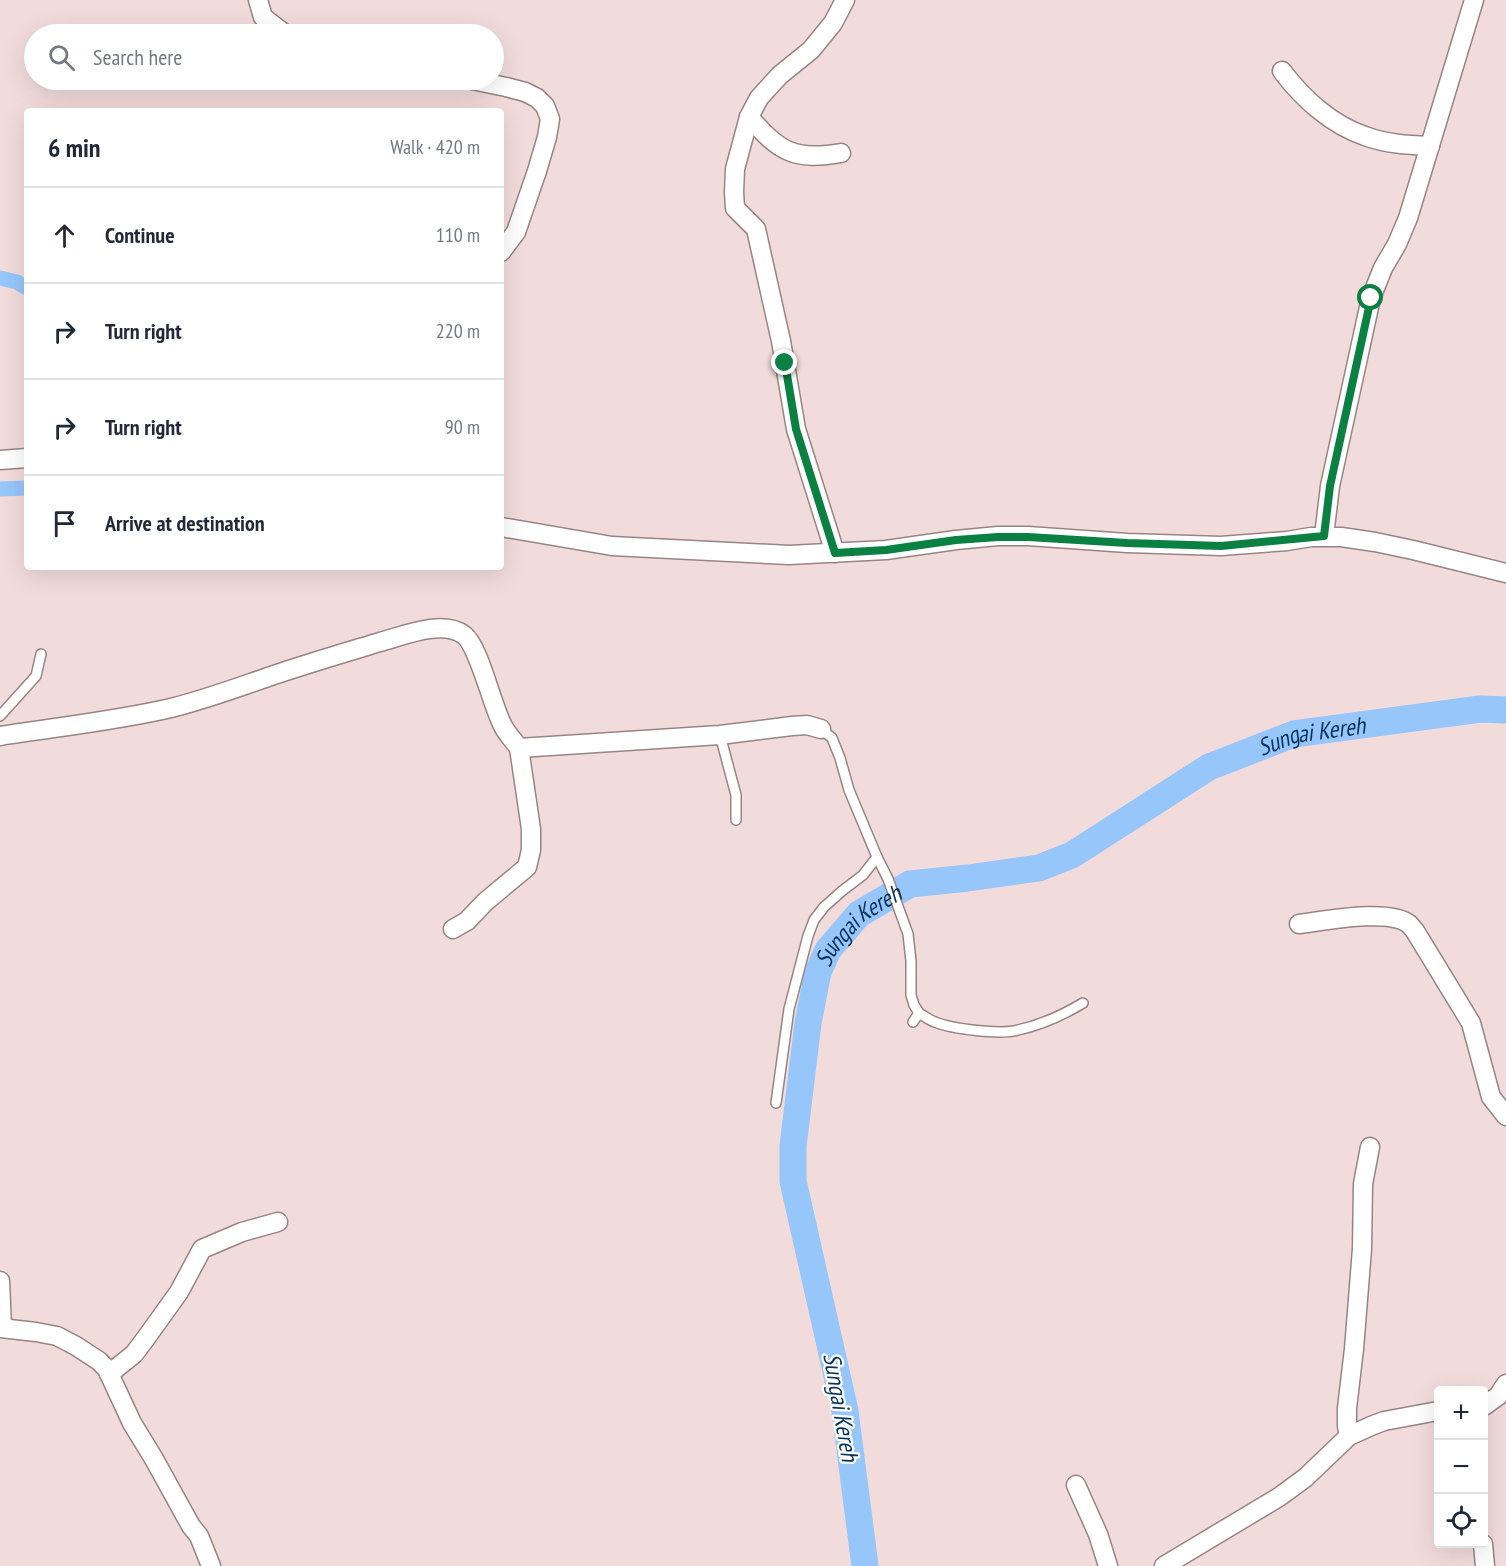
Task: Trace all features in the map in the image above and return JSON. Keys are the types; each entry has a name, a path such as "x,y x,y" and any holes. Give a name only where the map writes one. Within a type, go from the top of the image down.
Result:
{"street":[{"path":"258,0 263,17 272,24"},
{"path":"835,553 796,429 756,229 735,208 734,192 735,169 749,117 759,98 780,75 811,50 833,23 845,0"},
{"path":"1324,536 1330,486 1371,298 1408,218 1474,0"},
{"path":"1282,71 1304,97 1346,127 1383,141 1430,146"},
{"path":"504,87 537,98 545,106 550,119 547,137 516,232 504,248"},
{"path":"749,117 766,136 792,153 819,157 841,153"},
{"path":"0,460 24,458"},
{"path":"504,528 612,546 789,555 894,549 956,540 998,537 1221,546 1324,536 1375,542 1506,573"},
{"path":"0,736 171,708 421,630 443,628 456,630 466,636 475,651 503,728 519,748 531,829 531,850 527,867 485,902 467,921 453,929"},
{"path":"519,748 720,735 807,725 821,729"},
{"path":"1299,924 1371,916 1387,916 1408,923 1471,1023 1491,1097 1506,1116"},
{"path":"1349,1437 1347,1408 1360,1271 1363,1184 1370,1147"},
{"path":"109,1374 134,1354 146,1338 178,1292 202,1249 242,1232 278,1222"},
{"path":"0,1281 1,1327 57,1336 99,1361 107,1369 132,1424 199,1536 211,1566"},
{"path":"1488,1403 1498,1396 1506,1384"},
{"path":"1164,1566 1279,1497 1305,1478 1349,1437 1384,1421 1434,1412"},
{"path":"1076,1485 1098,1534 1108,1566"},
{"path":"1483,1548 1485,1566"}],"lane":[{"path":"0,716 36,676 41,654"},
{"path":"821,729 832,738 849,790 908,934 911,995 919,1013 934,1022 955,1028 1016,1031 1066,1014 1083,1003"},
{"path":"720,735 736,795 736,820"},
{"path":"776,1102 789,1009 814,920 824,907 863,875 877,857"},
{"path":"913,1022 919,1013"}],"waterway":[{"path":"0,278 24,286"},
{"path":"0,489 24,488"},
{"name":"Sungai Kereh","path":"865,1566 845,1411 793,1181 793,1146 808,1023 818,972 828,950 859,914 910,884 1039,868 1072,855 1209,767 1294,734 1480,709 1506,710"}],"route":[{"path":"785,363 796,429 835,553 910,548 956,540 998,537 1221,546 1287,541 1324,536 1330,486 1371,298"}]}
